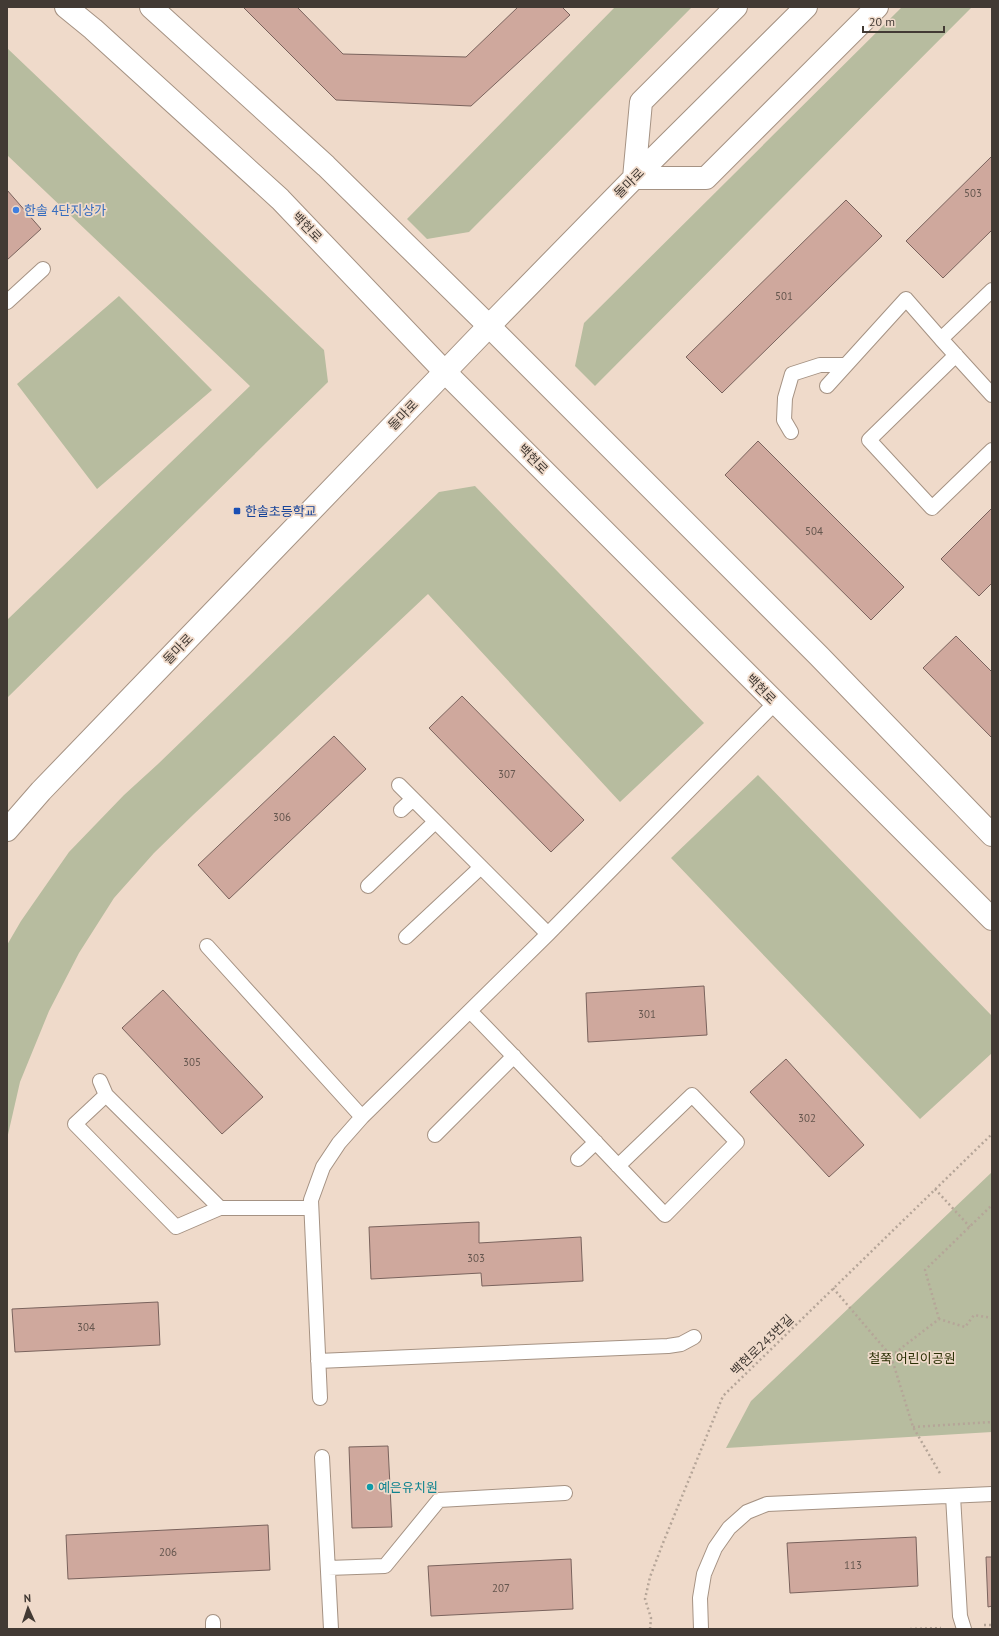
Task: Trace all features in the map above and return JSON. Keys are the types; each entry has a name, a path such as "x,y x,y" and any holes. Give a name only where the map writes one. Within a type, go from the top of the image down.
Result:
{"main road":[{"name":"백현로","path":"66,7 94,29 280,199 445,372 992,919"},
{"path":"151,7 326,166 489,326 819,656 992,835"},
{"path":"736,7 642,102 634,178 706,178 876,7"},
{"name":"돌마로","path":"7,830 47,785 489,326 634,178 806,7"}],"lane":[{"path":"7,302 42,269"},
{"path":"941,339 992,290"},
{"path":"827,386 906,299 992,395"},
{"path":"956,355 869,440 932,508 992,450"},
{"path":"791,432 784,420 785,398 792,374 820,365 846,365"},
{"path":"320,1398 311,1200 323,1167 339,1143 362,1117 548,934 775,703"},
{"path":"399,785 548,934"},
{"path":"401,810 413,799"},
{"path":"368,886 435,822"},
{"path":"406,937 481,867"},
{"path":"207,946 362,1117"},
{"path":"470,1010 596,1142 618,1166 665,1215 737,1142 692,1095 618,1166"},
{"path":"436,1135 514,1056"},
{"path":"100,1081 106,1095 220,1208"},
{"path":"106,1095 75,1124 176,1227 220,1208 311,1208"},
{"path":"578,1159 596,1142"},
{"path":"318,1361 668,1346 681,1344 694,1337"},
{"path":"322,1457 331,1629"},
{"path":"328,1568 385,1566 439,1500 565,1493"},
{"path":"701,1629 700,1598 704,1574 715,1548 729,1528 747,1512 767,1504 992,1494"},
{"path":"953,1496 960,1616 964,1629"}],"path":[{"name":"백현로243번길","path":"650,1629 651,1618 645,1599 650,1577 723,1396 992,1134"},
{"path":"935,1189 970,1227"},
{"path":"939,1319 925,1270 992,1205"},
{"path":"833,1288 891,1356 913,1427 953,1496"},
{"path":"939,1319 965,1327 974,1314 992,1318"},
{"path":"891,1356 939,1319"},
{"path":"913,1427 992,1422"}],"green space":[{"path":"615,7 692,7 469,232 427,239 407,219"},
{"path":"902,7 972,7 595,386 575,366 584,323"},
{"path":"7,48 324,350 328,382 7,698 7,620 250,386 7,155"},
{"path":"119,296 212,390 97,489 17,384"},
{"path":"475,486 704,723 620,802 428,594 193,815 154,853 114,898 79,953 49,1011 20,1082 7,1139 7,945 21,921 69,852 124,795 158,764 439,492"},
{"path":"758,775 992,1016 992,1053 920,1119 671,858"},
{"name":"철쭉 어린이공원","path":"992,1172 992,1432 726,1448 751,1401"}],"building":[{"path":"243,7 297,7 343,54 466,57 518,7 562,7 570,15 471,106 336,100"},
{"path":"992,156 992,230 943,278 906,241"},
{"name":"한솔 4단지상가","path":"7,190 41,229 7,260"},
{"path":"846,200 882,236 722,393 686,357"},
{"path":"758,441 904,587 871,620 725,475"},
{"path":"992,508 992,583 979,596 941,559"},
{"path":"956,636 992,672 992,738 923,668"},
{"path":"462,696 584,820 551,852 429,728"},
{"path":"334,736 366,769 229,899 198,865"},
{"path":"704,986 707,1035 588,1042 586,993"},
{"path":"163,990 263,1097 222,1134 122,1028"},
{"path":"786,1059 864,1145 829,1177 750,1092"},
{"path":"479,1222 479,1243 581,1237 583,1281 482,1286 481,1273 371,1279 369,1227"},
{"path":"158,1302 160,1345 15,1352 12,1309"},
{"name":"예은유치원","path":"388,1446 392,1527 352,1528 349,1447"},
{"path":"268,1525 270,1570 68,1579 66,1535"},
{"path":"916,1537 918,1586 790,1593 787,1543"},
{"path":"986,1557 992,1557 992,1606 988,1607"},
{"path":"571,1559 573,1609 431,1616 428,1566"}],"place":[{"name":"한솔 4단지상가","path":"16,210"},
{"name":"한솔초등학교","path":"237,511"},
{"name":"예은유치원","path":"370,1487"}]}
